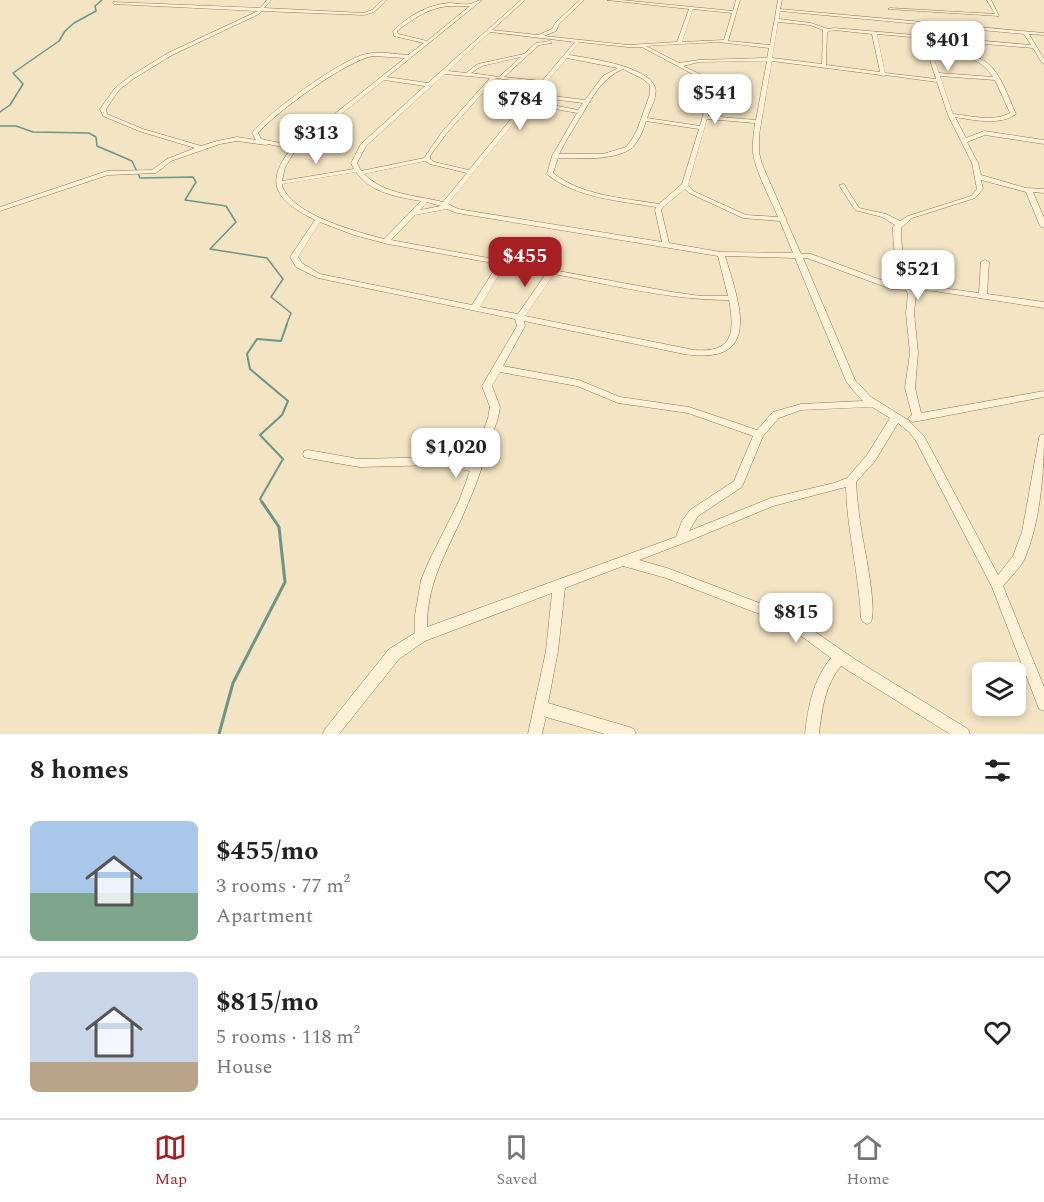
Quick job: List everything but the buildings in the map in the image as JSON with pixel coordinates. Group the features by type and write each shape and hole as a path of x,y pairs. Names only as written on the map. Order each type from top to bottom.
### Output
{"street":[{"path":"200,148 122,123 105,116 103,109 117,89 170,54 194,44 219,29 255,15 265,8 269,0"},
{"path":"114,3 364,14 373,11 385,0"},
{"path":"523,0 363,145 355,158 358,171 374,185 394,195 445,206 456,211 721,254 813,258 888,286 1044,305"},
{"path":"538,37 554,30 557,23 582,0"},
{"path":"609,0 734,12"},
{"path":"726,42 738,0"},
{"path":"780,0 758,122 756,153 851,381 858,392 872,404 899,418 915,431 920,439 997,585 1044,704"},
{"path":"887,0 893,21"},
{"path":"890,9 998,15 989,0"},
{"path":"427,42 401,38 396,35 395,31 429,7 477,2"},
{"path":"477,2 295,148 280,168 279,183 286,197 318,220 387,240 680,295 733,298"},
{"path":"679,43 691,8"},
{"path":"778,10 1044,34"},
{"path":"776,20 808,24 827,30 840,28 1034,47"},
{"path":"824,65 827,30"},
{"path":"489,31 643,46 726,42 772,46"},
{"path":"874,32 883,75"},
{"path":"1026,33 1044,63"},
{"path":"917,417 910,388 915,353 910,314 912,294 905,280 896,232 899,224 910,217 973,197 980,189 979,177 951,115 924,36"},
{"path":"427,159 444,133 497,78 539,44 558,39"},
{"path":"414,213 445,206 470,172 578,41"},
{"path":"643,46 702,77 711,86 712,97 685,185 660,206 658,215 666,246"},
{"path":"930,51 978,57 990,66 1013,114 996,119 951,115"},
{"path":"266,143 255,137 258,127 356,59 374,54 409,57"},
{"path":"468,73 480,65 526,54"},
{"path":"555,156 603,156 625,150 635,140 653,94 652,85 637,74 621,68 565,56"},
{"path":"679,65 699,61 769,59 939,81"},
{"path":"621,68 605,77 580,112 555,156 549,172 556,180 585,190 660,206"},
{"path":"444,72 544,82"},
{"path":"937,74 997,80"},
{"path":"382,78 430,85"},
{"path":"534,95 587,102"},
{"path":"528,102 580,112"},
{"path":"706,117 758,122"},
{"path":"643,119 702,128"},
{"path":"964,141 984,134 1044,142"},
{"path":"0,209 107,173 154,172 166,161 219,142 237,139 295,148"},
{"path":"279,183 427,159 437,165 470,172"},
{"path":"979,177 1027,190 1044,191"},
{"path":"685,185 694,194 745,218 784,219"},
{"path":"842,185 857,209 884,215 899,224"},
{"path":"1027,190 1032,194 1044,226"},
{"path":"387,240 425,201"},
{"path":"318,220 294,257 299,265 311,273 332,280 684,351 711,352 727,347 734,339 736,326 733,298 721,254"},
{"path":"474,309 503,262"},
{"path":"983,296 985,262"},
{"path":"519,319 552,271"},
{"path":"421,636 420,612 426,583 437,553 463,502 476,468 495,407 487,389 518,334 521,326 519,319"},
{"path":"497,368 579,383 618,400 689,410 759,434"},
{"path":"899,418 917,417 1044,394"},
{"path":"680,540 686,524 694,513 738,484 759,434 776,416 792,408 872,404"},
{"path":"330,734 394,654 421,636 680,540 771,502 851,481 871,458 899,418"},
{"path":"997,585 1018,559 1028,532 1044,438"},
{"path":"308,454 359,463 439,461 476,468"},
{"path":"851,481 866,593 867,618"},
{"path":"622,561 703,585 774,614 801,629 840,657 963,734"},
{"path":"535,734 552,651 559,585"},
{"path":"812,734 820,686 830,667 840,657"},
{"path":"540,708 629,734"}],"waterway":[{"path":"0,112 10,105 23,84 13,73 59,41 74,23 96,11 95,6 102,0"},
{"path":"0,126 16,126 33,132 89,133 96,137 97,146 132,161 140,178 193,177 196,182 185,200 226,206 236,222 210,249 267,258 283,279 271,297 291,313 286,326"},
{"path":"263,504 260,499 283,459 260,435 282,415 288,401 250,369 247,354 257,339 281,341 287,324"},
{"path":"219,734 233,683 285,582 279,527 262,502"}]}
